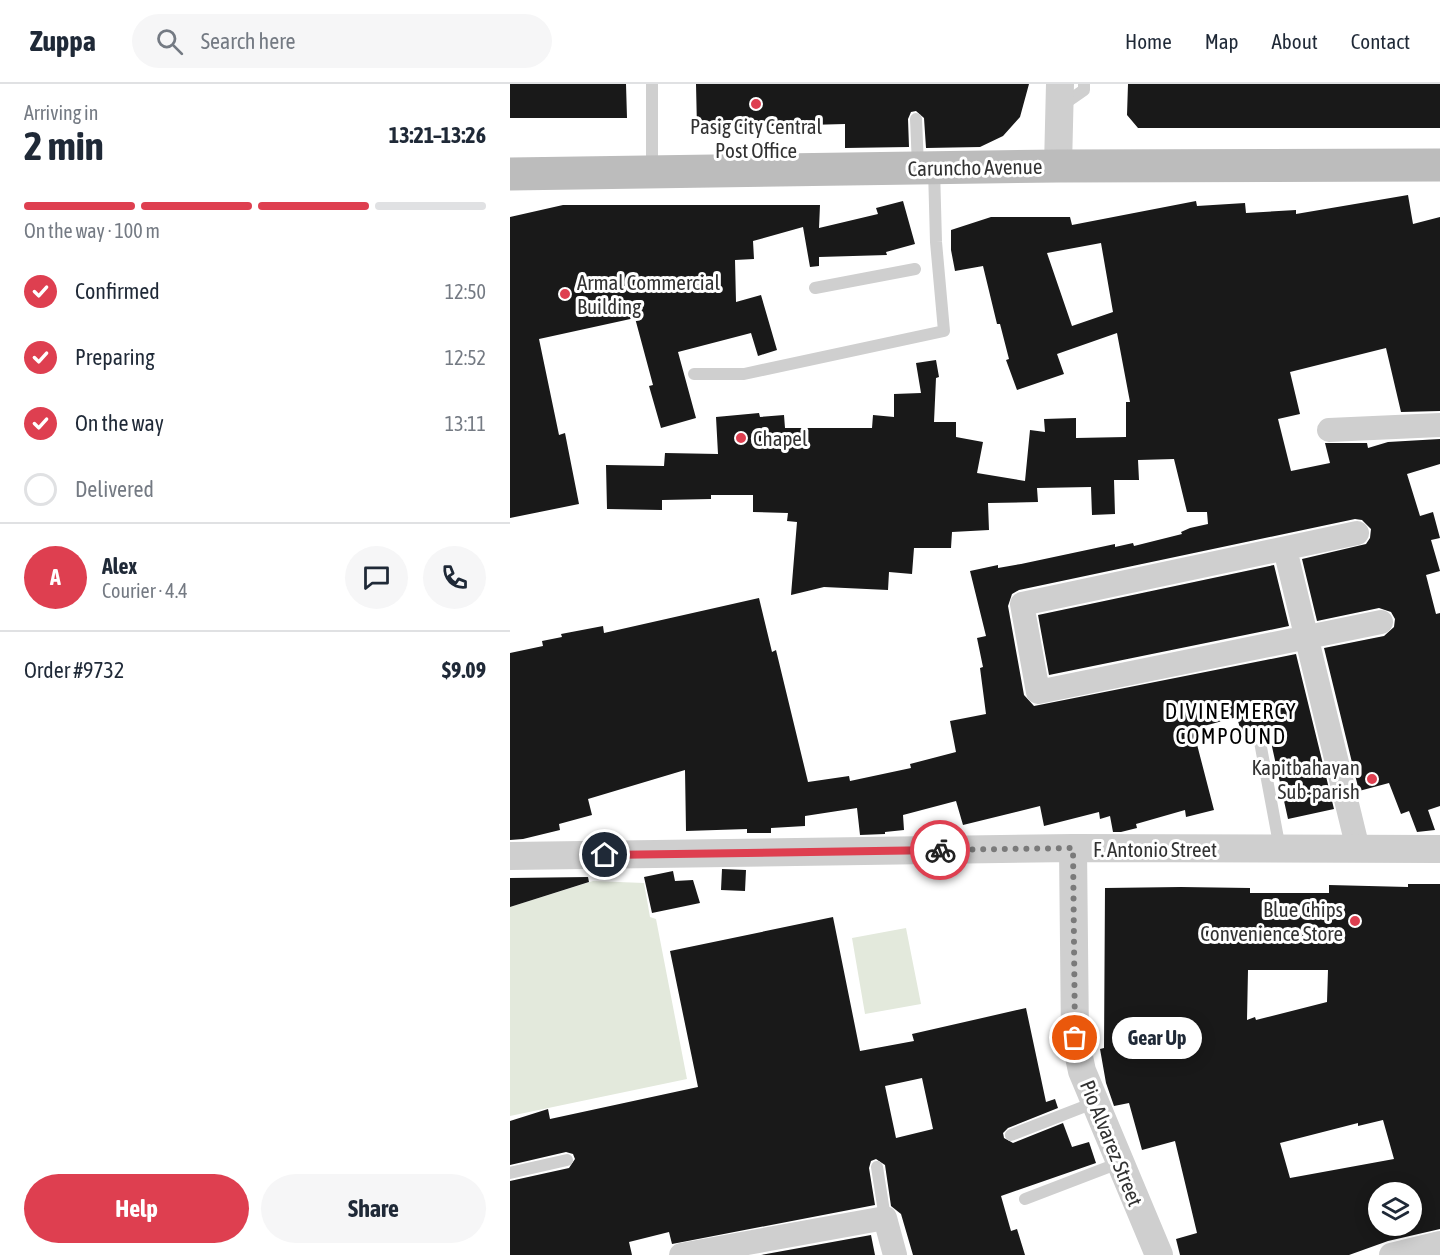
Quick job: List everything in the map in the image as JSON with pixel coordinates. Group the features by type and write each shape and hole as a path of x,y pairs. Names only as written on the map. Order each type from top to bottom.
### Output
{"main road":[{"name":"Caruncho Avenue","path":"510,174 1058,166 1440,165"}],"street":[{"path":"1058,166 1060,95"},
{"path":"1329,430 1440,425"},
{"path":"1357,533 1022,604 1038,692 1381,622"},
{"path":"1285,549 1358,849"},
{"name":"F. Antonio Street","path":"510,856 1073,848 1440,849"},
{"name":"Pio Alvarez Street","path":"1073,848 1075,1038 1082,1071 1159,1255"},
{"path":"681,1255 764,1248 885,1218 895,1255"},
{"path":"1391,1255 1440,1243"}],"lane":[{"path":"652,84 652,173"},
{"path":"1060,95 1084,90 1084,84"},
{"path":"694,374 744,374 944,331 936,242 926,168 916,119"},
{"path":"815,288 915,269"},
{"path":"1260,742 1280,849"},
{"path":"1011,1135 1096,1102"},
{"path":"510,1173 567,1160"},
{"path":"1025,1199 1119,1163"},
{"path":"877,1167 885,1218"}],"shaded area":[{"path":"593,881 644,883 650,917 656,919 687,1079 510,1116 510,907"},
{"path":"906,928 921,1004 865,1014 852,938"}],"building":[{"path":"510,84 626,84 627,118 510,118"},
{"path":"696,84 1029,84 1020,117 1003,136 980,147 926,148 924,118 916,111 911,112 908,119 909,147 845,148 845,124 697,128"},
{"path":"1128,84 1440,84 1440,128 1138,128 1127,115"},
{"path":"1408,195 1413,224 1440,217 1440,411 1401,412 1386,348 1290,372 1300,414 1278,419 1291,471 1330,463 1325,443 1367,443 1368,448 1388,442 1440,439 1440,464 1407,474 1420,516 1433,512 1440,538 1431,540 1440,571 1426,575 1436,614 1440,613 1440,806 1428,810 1435,830 1417,832 1409,811 1401,814 1389,783 1359,791 1324,648 1384,636 1394,627 1395,619 1391,612 1379,608 1317,621 1302,559 1366,544 1370,538 1371,529 1362,520 1355,519 1019,590 1012,594 1008,606 1024,695 1034,706 1296,654 1334,809 1288,819 1269,733 1243,740 1237,717 1193,729 1214,810 1186,817 1185,810 1136,824 1137,828 1121,832 1113,832 1110,816 1100,819 1099,812 1044,826 1040,806 963,825 956,801 903,815 904,830 885,832 885,834 860,835 857,808 805,816 805,826 771,828 771,833 747,833 747,829 686,831 685,770 588,799 592,815 559,824 560,830 510,840 510,653 543,646 542,641 562,637 561,634 603,626 604,633 759,598 772,652 776,650 808,782 849,776 850,781 911,768 910,764 956,752 950,721 986,714 980,668 983,667 977,638 986,636 970,571 998,565 998,568 1021,564 1115,544 1115,547 1133,543 1134,546 1182,534 1181,532 1190,528 1208,524 1207,512 1187,512 1174,459 1138,460 1139,480 1114,480 1115,514 1092,515 1091,487 1037,488 1038,502 988,503 989,530 952,532 951,548 914,548 912,574 889,572 888,590 824,587 791,595 797,522 787,521 788,513 753,512 753,495 711,495 711,499 662,500 662,510 607,509 606,465 664,466 665,453 718,454 716,417 759,413 760,417 784,415 785,428 872,428 873,415 894,417 894,394 921,393 916,363 936,360 939,377 936,378 934,422 956,422 956,437 983,442 977,473 1025,481 1030,430 1045,432 1044,419 1076,418 1076,438 1126,437 1126,402 1130,402 1117,333 1057,354 1064,374 1017,390 1006,360 1009,359 1000,324 997,324 983,266 955,271 951,250 951,230 991,217 1070,217 1072,225 1196,201 1197,206 1245,203 1246,213 1296,210 1296,214","holes":["1101,243 1113,312 1072,326 1047,253"]},
{"path":"903,201 915,244 886,252 887,255 819,257 819,266 810,267 803,227 753,241 754,259 735,260 736,302 761,295 777,350 758,356 751,333 678,352 696,418 661,428 649,386 653,385 635,318 539,339 559,435 565,433 579,504 510,518 510,217 563,205 820,205 819,228 878,214 876,208"},
{"path":"1274,565 1289,626 1049,675 1038,615"},
{"path":"722,869 746,870 745,891 721,890"},
{"path":"673,871 675,881 693,880 700,903 652,913 644,877"},
{"path":"588,877 589,882 510,907 510,878"},
{"path":"1408,884 1440,884 1440,1229 1422,1233 1422,1182 1368,1182 1368,1236 1410,1236 1349,1255 1180,1255 1176,1239 1197,1233 1175,1141 1142,1150 1129,1103 1114,1106 1106,1083 1100,1049 1104,1048 1105,888 1250,888 1250,893 1329,893 1329,885 1408,887","holes":["1248,970 1328,970 1327,1002 1256,1020 1255,1017 1247,1020","1383,1120 1394,1159 1290,1178 1280,1143 1358,1123 1358,1126"]},
{"path":"833,917 860,1051 914,1041 912,1034 1026,1008 1046,1102 1055,1099 1058,1108 1008,1128 1003,1133 1004,1138 1013,1143 1063,1123 1072,1147 1089,1142 1096,1163 1001,1196 1011,1231 1017,1229 1025,1255 913,1255 901,1214 891,1206 885,1165 876,1159 871,1161 869,1168 875,1205 672,1244 669,1232 629,1242 632,1255 510,1255 510,1181 569,1168 575,1159 573,1154 566,1152 510,1165 510,1121 548,1109 550,1119 698,1087 670,951","holes":["922,1078 933,1129 896,1138 885,1086"]},
{"path":"871,1235 875,1255 761,1255"}],"way so far":[{"path":"940,850 1073,848 1075,1038"}],"place":[{"name":"Pasig City Central Post Office","path":"756,104"},
{"name":"Armal Commercial Building","path":"565,294"},
{"name":"Chapel","path":"741,438"},
{"name":"Kapitbahayan Sub-parish","path":"1372,779"},
{"name":"Blue Chips Convenience Store","path":"1355,921"},
{"name":"Gear Up","path":"1075,1038"}],"district":[{"name":"DIVINE MERCY COMPOUND","path":"1231,724"}],"route":[{"path":"605,855 940,850"}]}
